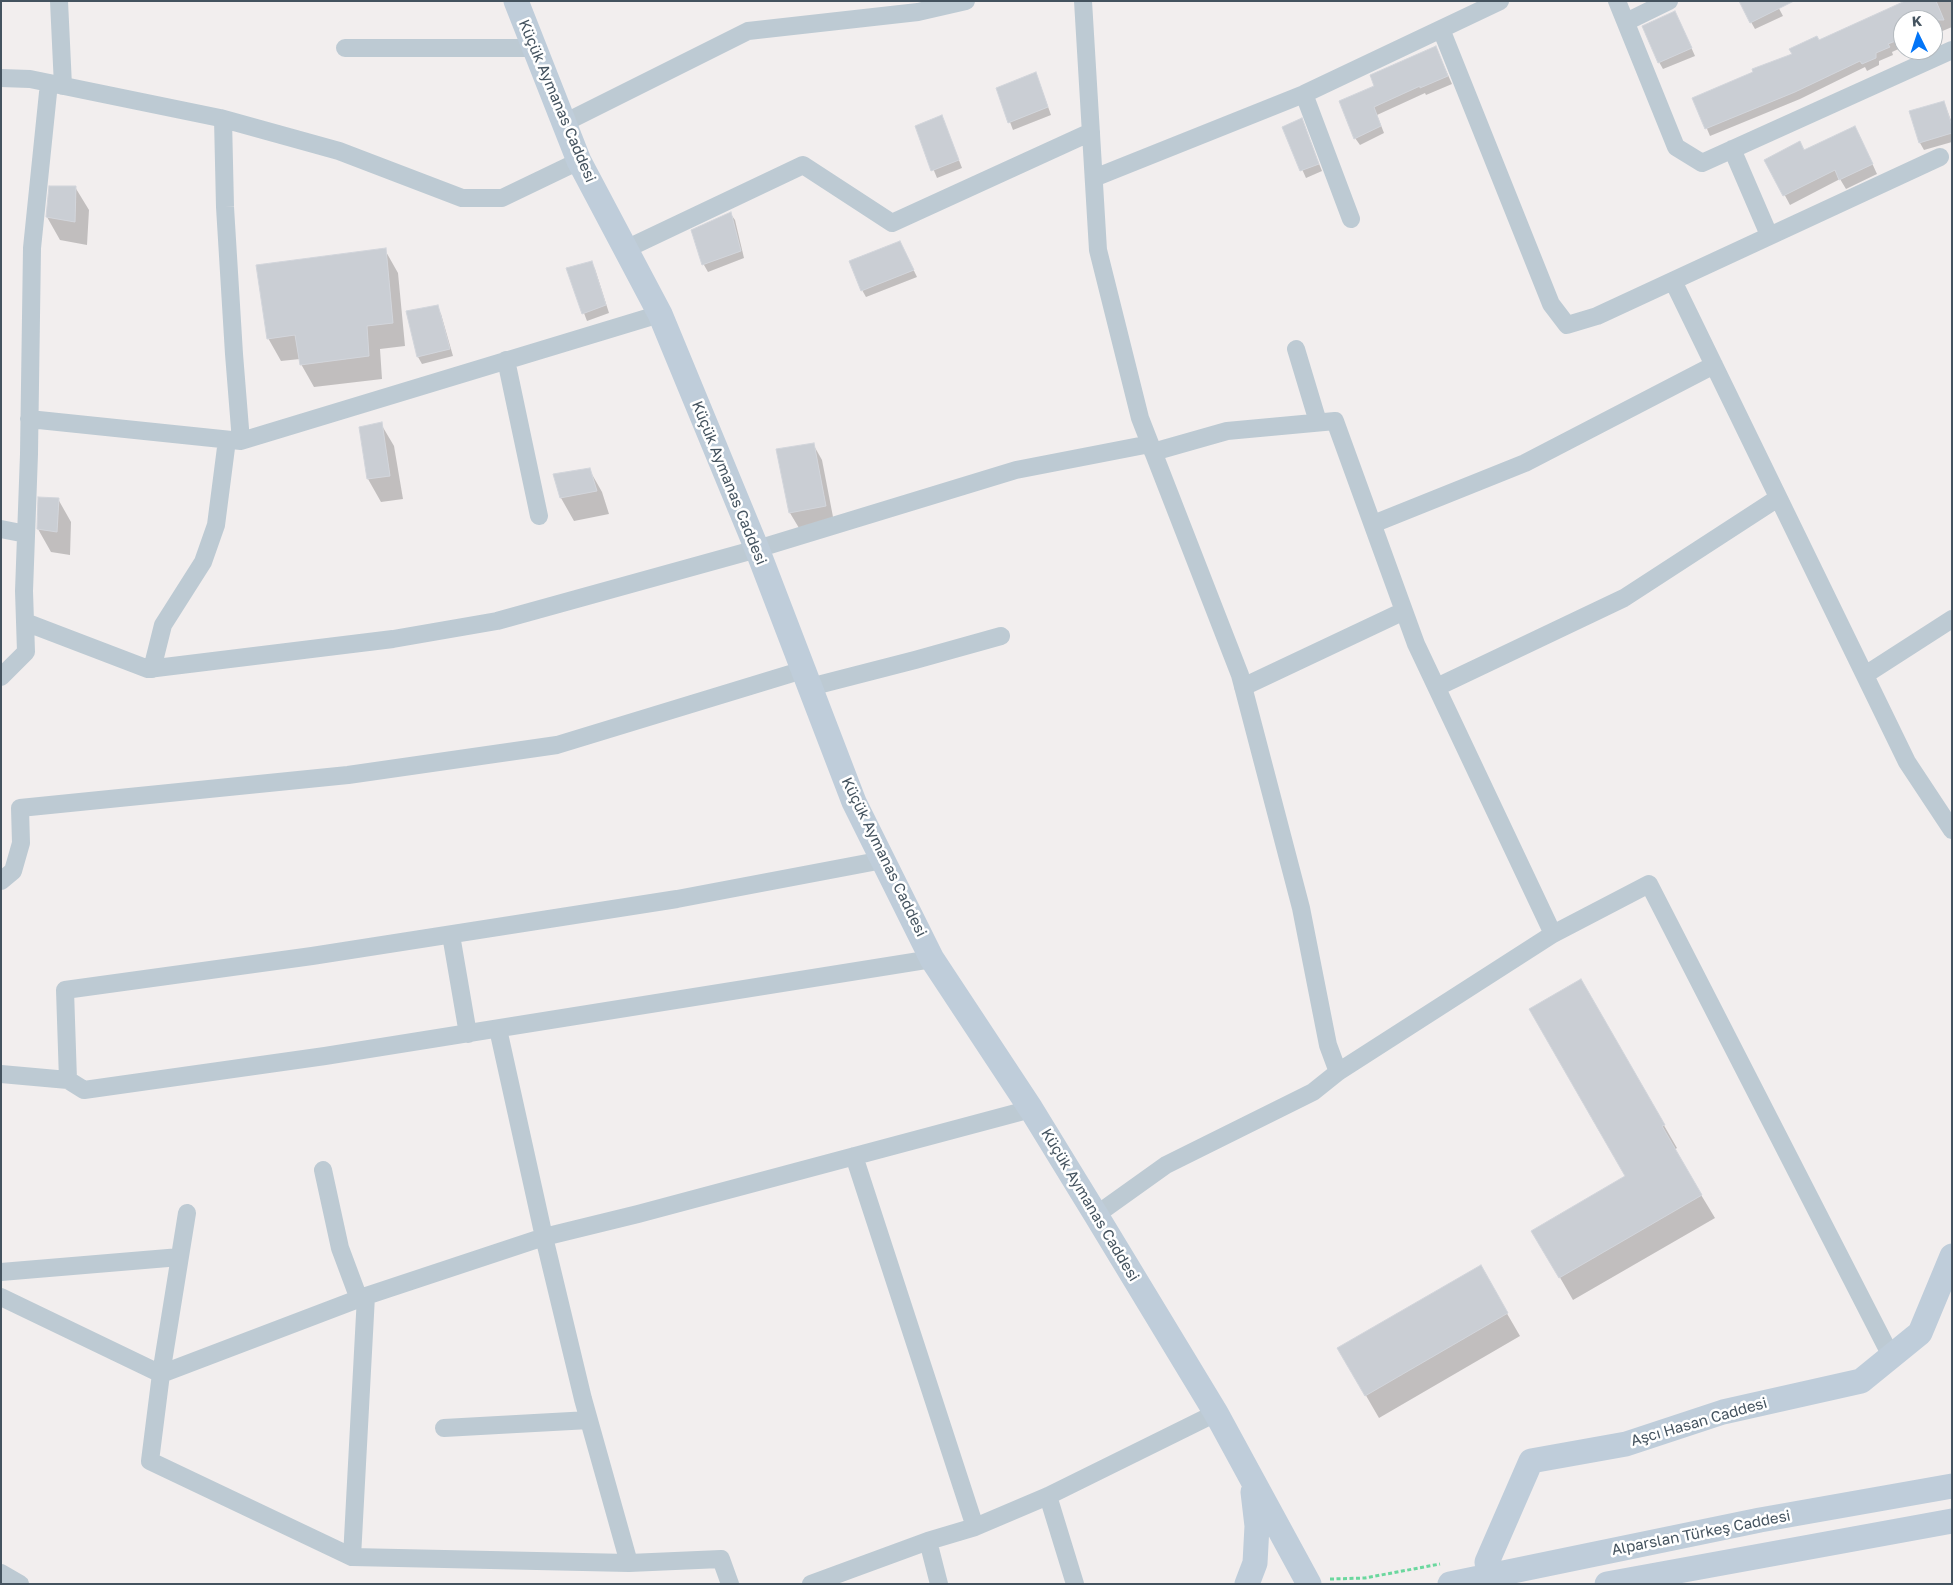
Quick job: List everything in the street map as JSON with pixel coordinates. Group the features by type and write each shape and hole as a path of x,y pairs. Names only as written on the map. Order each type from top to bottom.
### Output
{"street":[{"path":"1,677 26,652 24,590 32,248 56,85 59,1"},
{"name":"Küçük Aymanas Caddesi","path":"516,1 578,161 660,314 756,549 854,802 932,959 1031,1109 1096,1215 1216,1414 1309,1584"},
{"path":"564,123 748,31 918,12 966,1"},
{"path":"1083,1 1098,250 1140,418 1243,687 1301,908 1328,1045 1338,1072"},
{"path":"1094,178 1304,94 1500,1"},
{"path":"1617,1 1676,147 1702,163 1952,50"},
{"path":"1626,22 1669,1"},
{"path":"1441,29 1551,304 1567,325 1598,316 1940,157"},
{"path":"346,48 534,48"},
{"path":"1,78 30,79 223,119 339,151 462,198 502,198 578,161"},
{"path":"1304,94 1351,219"},
{"path":"152,669 163,625 203,562 216,525 234,440 234,354 226,217 223,119"},
{"path":"626,249 803,165 892,223 1091,132"},
{"path":"1732,149 1769,235"},
{"path":"1673,281 1907,762 1952,830"},
{"path":"29,419 234,440 660,314"},
{"path":"1296,349 1318,422"},
{"path":"506,360 540,516"},
{"path":"1373,524 1525,462 1714,365"},
{"path":"25,622 152,669 393,639 497,621 756,549 1016,470 1151,448 1228,431 1336,421 1416,644 1554,934"},
{"path":"1437,687 1624,598 1778,498"},
{"path":"1,529 26,534"},
{"path":"1243,687 1404,611"},
{"path":"1865,675 1952,619"},
{"path":"1,881 14,870 21,842 20,808 348,775 557,745 806,678 915,660 1001,636"},
{"path":"68,1080 65,990 451,935 677,899 883,860"},
{"path":"1096,1215 1166,1165 1313,1092 1338,1072 1554,934 1649,884 1891,1356"},
{"path":"451,935 468,1034"},
{"path":"1,1074 68,1080 84,1090 468,1034 932,959"},
{"path":"498,1029 544,1237 589,1420 629,1563"},
{"path":"1,1297 161,1374 362,1297 544,1237 1031,1109"},
{"path":"854,1156 975,1527"},
{"path":"323,1170 340,1248 362,1297 352,1557"},
{"path":"187,1214 161,1374 150,1461 352,1557 629,1563 721,1559 730,1584"},
{"name":"Aşcı Hasan Caddesi","path":"1489,1577 1487,1562 1531,1461 1626,1444 1724,1412 1861,1381 1920,1333 1952,1256"},
{"path":"1,1272 180,1257"},
{"path":"811,1584 928,1541 975,1527 1048,1496 1216,1414"},
{"path":"444,1428 589,1420"},
{"path":"1247,1584 1254,1563 1257,1526 1250,1475"},
{"name":"Alparslan Türkeş Caddesi","path":"1450,1584 1760,1520 1952,1486"},
{"path":"1048,1496 1075,1584"},
{"path":"1607,1584 1952,1521"},
{"path":"928,1541 939,1584"},
{"path":"1,1573 20,1584"}],"building":[{"path":"1739,1 1794,1 1750,23"},
{"path":"1905,1 1936,1 1940,10 1893,10 1893,42 1888,44 1890,47 1876,53 1876,58 1862,64 1860,61 1795,92 1705,129 1692,98 1753,72 1752,69 1792,54 1789,49 1817,36 1819,40"},
{"path":"1675,11 1692,48 1658,63 1642,26"},
{"path":"1436,46 1448,76 1420,88 1420,86 1374,107 1381,126 1354,139 1339,101 1374,86 1370,75"},
{"path":"1036,72 1048,107 1008,123 996,88"},
{"path":"1944,101 1952,126 1952,133 1919,143 1909,111"},
{"path":"942,115 959,160 931,171 915,126"},
{"path":"1302,118 1319,164 1300,171 1282,127"},
{"path":"1855,126 1873,164 1839,180 1835,170 1783,196 1764,160 1800,141 1804,150"},
{"path":"49,186 76,186 75,222 46,217"},
{"path":"731,212 741,251 702,265 691,230"},
{"path":"900,241 914,270 861,291 849,261"},
{"path":"386,248 393,323 367,326 369,356 300,365 295,335 267,339 256,265"},
{"path":"592,261 606,305 582,314 566,268"},
{"path":"438,305 450,349 417,357 406,311"},
{"path":"382,422 390,476 367,479 359,427"},
{"path":"814,443 826,506 789,513 776,449"},
{"path":"590,468 597,491 560,498 553,474"},
{"path":"38,497 59,498 57,532 37,529"},
{"path":"1581,979 1665,1125 1662,1126 1702,1195 1559,1278 1531,1231 1625,1176 1529,1009"},
{"path":"1481,1265 1508,1313 1365,1396 1337,1348"}]}
